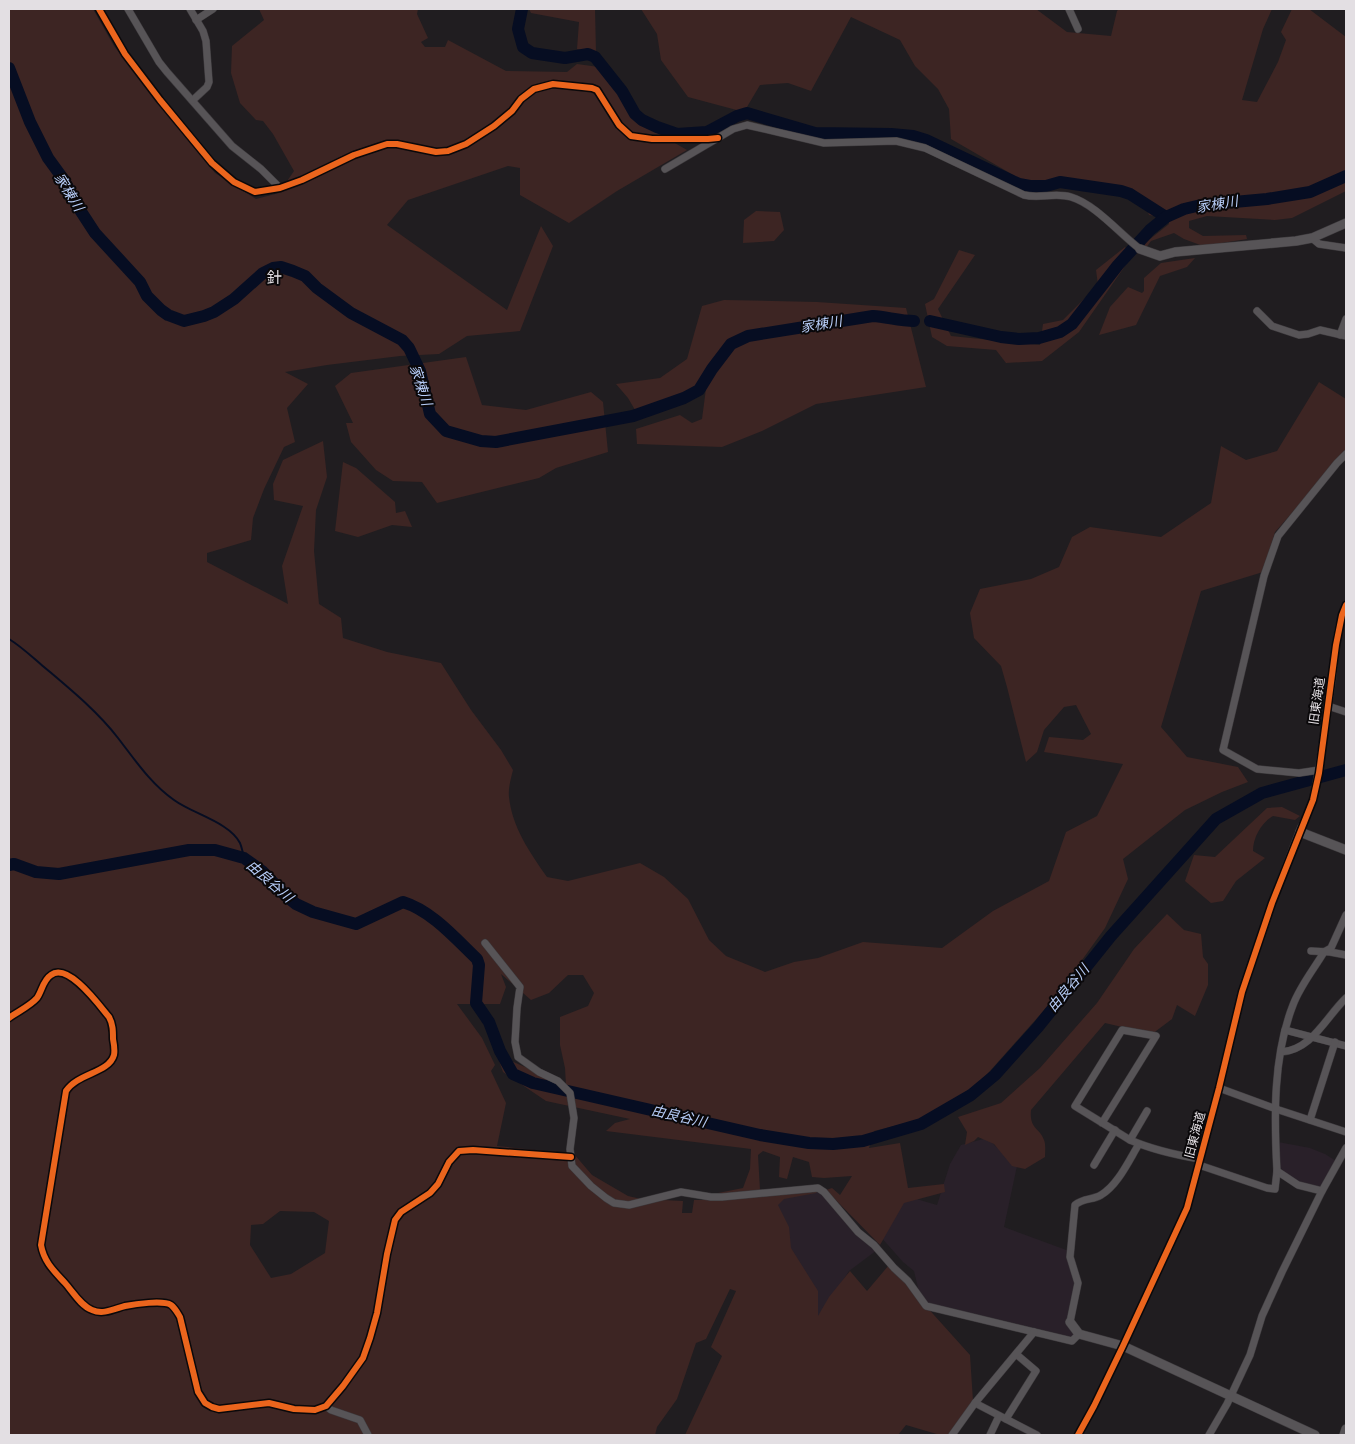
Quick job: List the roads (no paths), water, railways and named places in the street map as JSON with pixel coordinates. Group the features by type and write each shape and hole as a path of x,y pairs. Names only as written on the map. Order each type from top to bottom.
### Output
{"street":[{"path":"99,9 130,61 212,163 225,176 255,192 280,188 302,180 354,155 387,144 397,144 436,152 448,151 466,144 494,126 534,89 553,84 597,90 619,125 631,136 652,139 708,140 718,138"},
{"path":"128,9 159,62 232,146 280,188"},
{"path":"190,9 203,31 206,41 209,82 207,88 193,100"},
{"path":"196,20 214,9"},
{"path":"1068,9 1078,29"},
{"path":"665,169 733,129 746,125 824,143 886,141 909,143 925,148 1024,195 1030,197 1062,195 1083,202 1121,232 1136,247 1160,256 1175,252 1312,238 1346,223"},
{"path":"1312,238 1319,244 1346,248"},
{"path":"1258,311 1272,326 1299,335 1320,330 1343,336 1346,319"},
{"path":"1319,771 1299,774 1257,769 1223,750 1264,576 1278,536 1346,454"},
{"name":"旧東海道","path":"1313,800 1346,605"},
{"path":"1328,706 1346,712"},
{"path":"1301,830 1346,850"},
{"name":"旧東海道","path":"1078,1435 1123,1346 1187,1208 1242,992 1272,903 1301,830"},
{"path":"1102,1123 1156,1036 1122,1030 1075,1106 1102,1123 1115,1130 1130,1140 1139,1144 1199,1162 1267,1188 1275,1189 1277,1171 1275,1109 1285,1030 1294,1003 1324,952 1331,948 1346,915"},
{"path":"485,943 520,987 515,1042 518,1057 539,1072 558,1081 570,1093 574,1118 570,1157 572,1166 591,1186 606,1198 614,1203 624,1205 681,1192 693,1195 722,1197 818,1188 824,1192 858,1232 874,1245 908,1282 926,1306 1072,1341 1079,1334"},
{"path":"1311,950 1346,955"},
{"path":"9,1018 35,1000 50,975 57,972 68,974 80,984 113,1023 114,1055 108,1066 80,1078 70,1085 66,1091 41,1245 43,1256 49,1266 86,1307 93,1311 110,1311 125,1306 157,1303 169,1304 176,1310 180,1317 198,1392 205,1403 219,1409 269,1403 294,1409 315,1410 326,1406 343,1386 362,1358 370,1338 377,1313 395,1220 401,1212 430,1193 438,1184 449,1162 460,1151 473,1150 570,1157"},
{"path":"1281,1052 1290,1051 1313,1037 1346,998"},
{"path":"1285,1030 1346,1046"},
{"path":"1310,1120 1335,1042"},
{"path":"1218,1088 1275,1109 1345,1129"},
{"path":"1130,1140 1147,1111"},
{"path":"1094,1165 1115,1130"},
{"path":"1139,1144 1109,1189 1100,1196 1080,1201 1075,1205 1070,1257 1078,1283 1070,1322 1079,1334 1123,1346 1315,1435"},
{"path":"1209,1435 1227,1404 1250,1356 1262,1316 1322,1192 1346,1148"},
{"path":"1277,1171 1298,1185 1322,1192"},
{"path":"952,1435 975,1403 1034,1332"},
{"path":"990,1435 1036,1371 1016,1354"},
{"path":"975,1403 1038,1435"},
{"path":"326,1406 360,1420 368,1435"},
{"path":"1344,1435 1346,1429"}],"waterway":[{"path":"522,9 518,29 523,47 532,53 565,58 588,54 595,57 622,91 635,114 642,120 677,134 707,132 737,116 747,113 815,133 913,136 926,140 1019,184 1046,186 1060,182 1121,191 1130,194 1166,217"},
{"name":"家棟川","path":"9,68 30,122 48,158 64,180 80,210 95,233 140,282 147,296 161,310 184,321 204,316 234,299 263,273 273,268 281,267 293,271 305,276 317,288 351,313 402,340 409,348 420,371 430,414 446,431 481,441 496,442 633,416 684,398 699,390 731,344 748,336 873,316 914,321"},
{"name":"家棟川","path":"930,321 1001,337 1019,339 1039,338 1060,332 1072,324 1118,265 1150,230 1166,217 1184,209 1201,205 1267,199 1310,192 1346,176"},
{"path":"9,639 27,652 92,709 166,794 182,805 228,829 240,843 244,858"},
{"name":"由良谷川","path":"9,865 14,864 36,872 59,874 189,850 215,850 244,858 262,871 296,904 313,912 356,924 403,902 414,906 433,918 477,959 479,965 476,1003 489,1022 500,1051 513,1074 533,1083 760,1135 809,1143 833,1144 863,1141 921,1124 971,1095 995,1075 1038,1027 1111,936 1216,819 1262,793 1346,770"}],"tunnel":[{"path":"1301,827 1313,800"}],"district":[{"name":"針","path":"274,278"}]}
